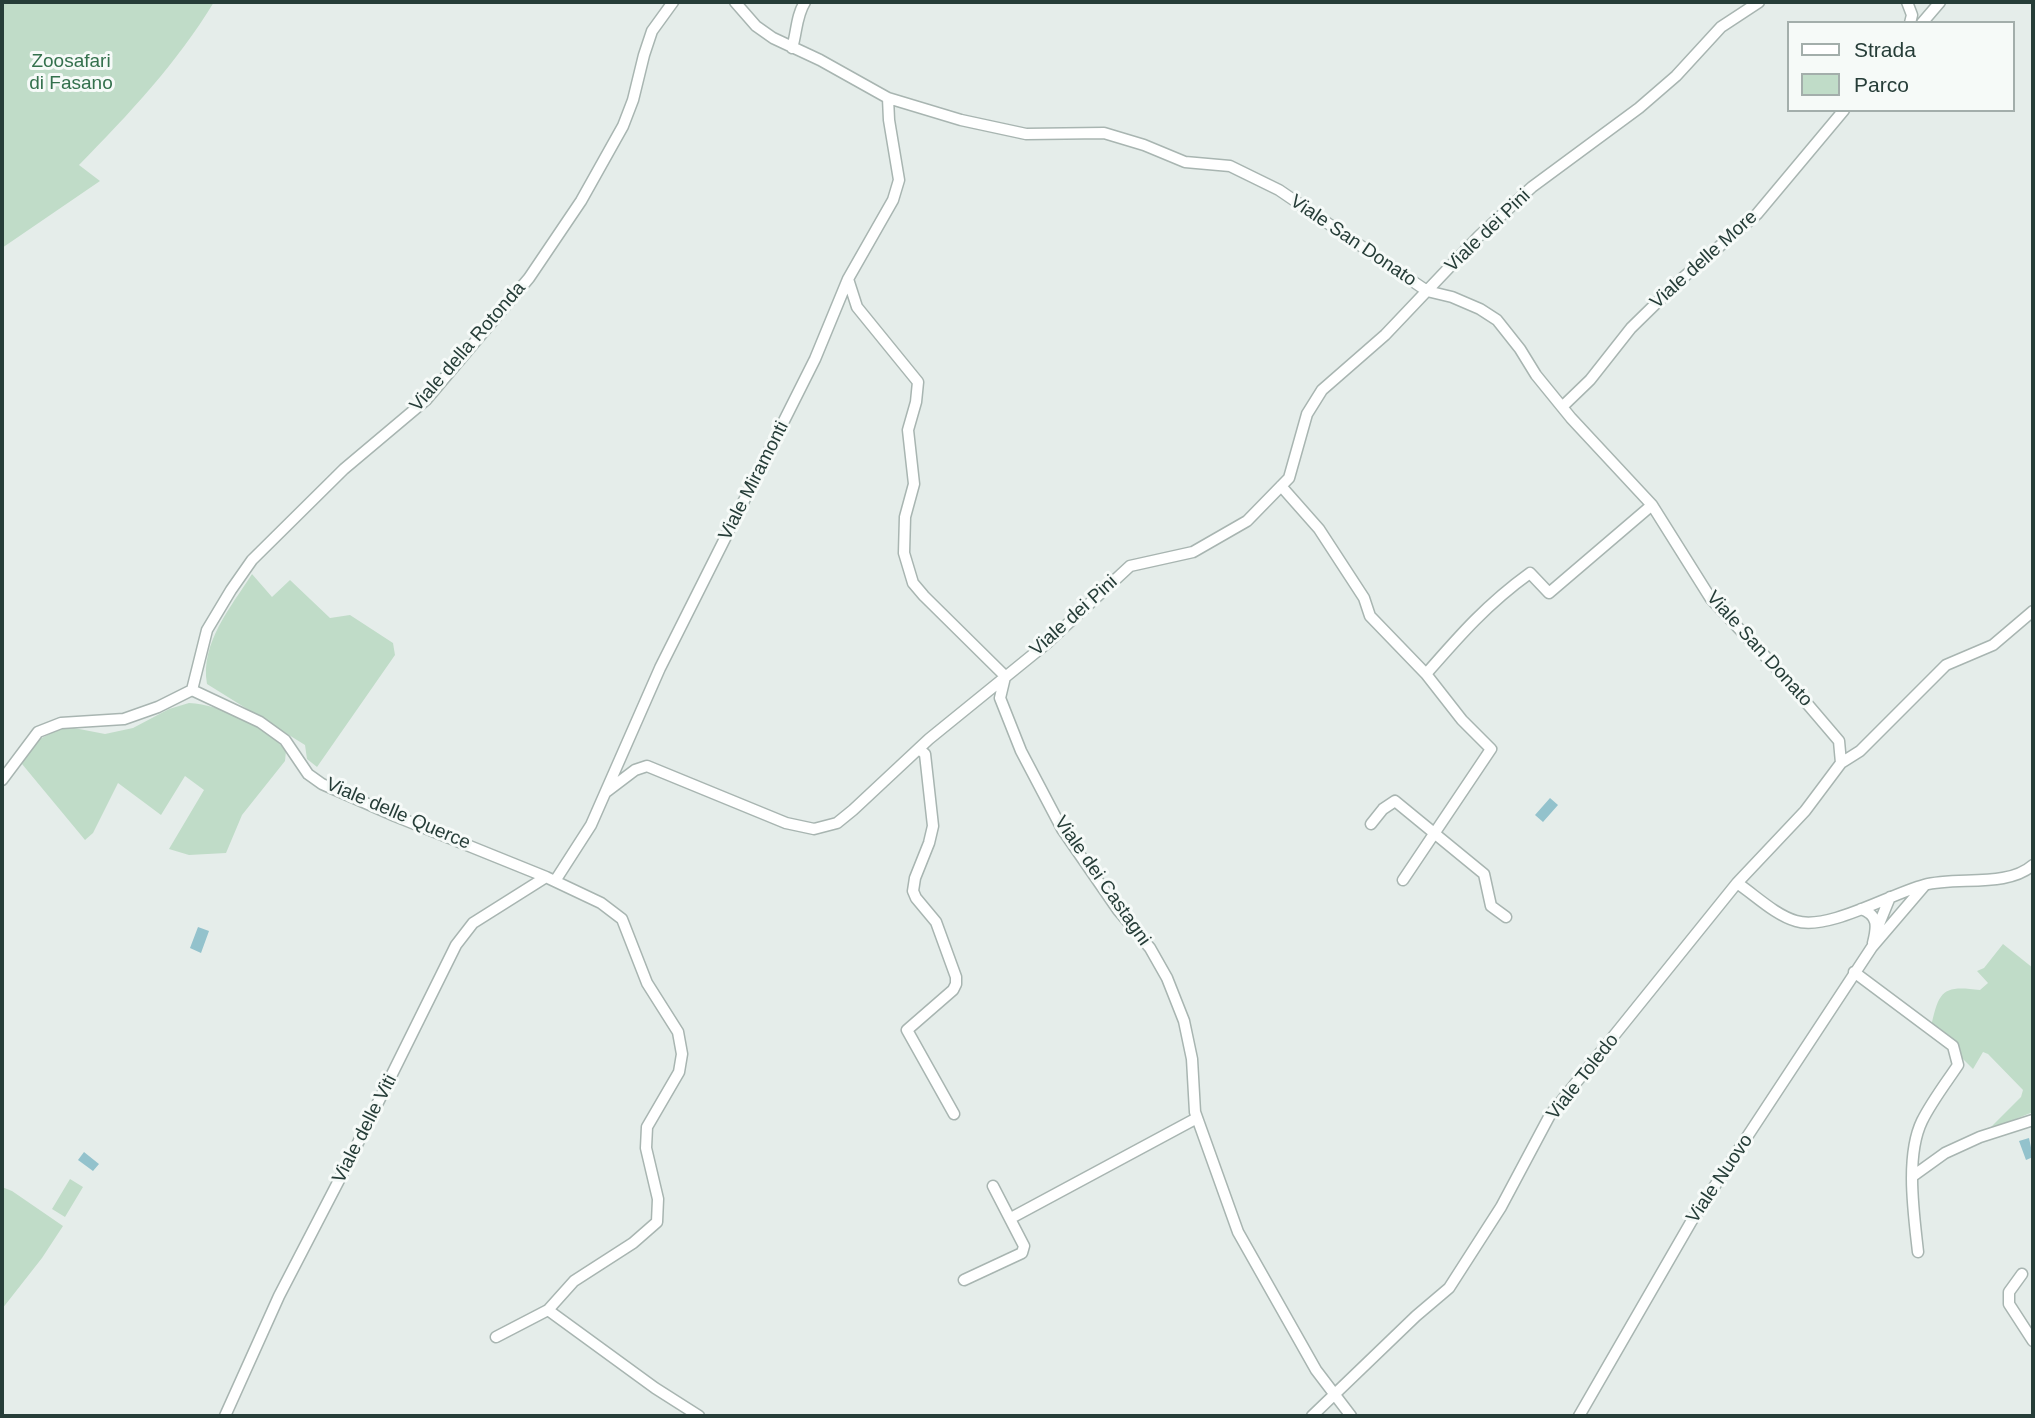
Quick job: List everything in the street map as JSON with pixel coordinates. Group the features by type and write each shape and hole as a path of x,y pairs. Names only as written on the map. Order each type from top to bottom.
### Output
{"street":[{"name":"Viale della Rotonda","path":"192,690 207,630 230,590 252,560 344,469 426,400 536,268 581,201 623,126 652,31 673,2"},
{"path":"735,2 756,26 792,48 797,19 805,2"},
{"name":"Viale dei Pini","path":"606,792 635,771 647,766 786,823 814,829 837,823 919,749 1046,644 1129,566 1193,552 1247,522 1289,478 1307,414 1322,390 1385,335 1479,236 1532,187 1639,108 1676,76 1721,27 1759,2"},
{"path":"1908,2 1912,15 1910,21"},
{"path":"1924,21 1940,2"},
{"name":"Viale San Donato","path":"792,48 820,60 888,98 961,120 1026,134 1104,133 1144,145 1185,162 1230,166 1279,190 1427,291 1462,301 1497,320 1562,407 1652,505 1712,599 1839,740 1841,763"},
{"name":"Viale Miramonti","path":"550,879 571,856 591,825 660,668 815,359 848,279 893,200 899,180 888,98"},
{"name":"Viale delle More","path":"1562,407 1590,380 1631,328 1678,282 1757,214 1842,112"},
{"path":"848,279 857,307 918,382 916,402 908,430 914,484 905,517 906,564 914,583 924,596 1005,676"},
{"path":"1281,486 1319,529 1364,598 1370,616 1426,674 1462,720 1491,749 1403,880"},
{"path":"1426,674 1473,620 1508,589 1530,573 1549,593 1652,505"},
{"name":"Viale Toledo","path":"1312,1416 1449,1288 1501,1208 1550,1115 1737,883 1805,811 1841,763 1860,751 1946,665 1993,645 2033,611"},
{"name":"Viale dei Castagni","path":"1005,676 1000,698 1021,751 1062,830 1118,910 1150,948 1167,978 1184,1021 1192,1059 1197,1118 1238,1231 1316,1370 1351,1416"},
{"path":"2,780 38,733 61,723 124,719 158,707 192,690"},
{"name":"Viale delle Querce","path":"192,690 260,722 285,740 308,774 322,783 550,879 601,903 622,919 646,983 678,1032 682,1054 679,1072 647,1128 646,1148 658,1199 656,1222 633,1242 574,1281 548,1310"},
{"path":"919,749 925,754 933,826 913,891 936,922 956,977 956,984 907,1030 954,1114"},
{"path":"1371,824 1383,809 1395,801 1484,874 1491,906 1506,917"},
{"path":"1737,883 1797,922 1822,922 1925,885 1965,879 2004,878 2024,874 2033,865"},
{"name":"Viale delle Viti","path":"225,1416 279,1296 456,946 473,923 550,879"},
{"name":"Viale Nuovo","path":"1579,1416 1691,1223 1854,972 1894,918 1925,885"},
{"path":"1890,897 1894,918"},
{"name":"Viale Nuovo","path":"1872,947 1890,897"},
{"path":"1861,909 1870,912 1876,920 1877,929"},
{"path":"1854,972 1953,1046 1957,1056 1958,1065 1921,1124 1914,1157 1912,1196 1917,1252"},
{"path":"1011,1218 1197,1118"},
{"path":"1913,1176 1945,1153 1980,1137 2033,1120"},
{"path":"964,1280 1022,1252 1024,1246 993,1186"},
{"path":"2022,1274 2009,1292 2009,1304 2033,1341"},
{"path":"496,1338 548,1310 655,1388 699,1416"}],"green space":[{"name":"Zoosafari di Fasano","path":"2,2 214,2 168,67 79,165 100,181 2,248"},
{"path":"252,574 272,597 290,580 330,618 350,615 393,643 395,655 317,767 307,759 305,745 207,684 208,654 213,640 227,612"},
{"path":"189,703 215,708 242,718 267,733 286,751 285,761 242,815 226,853 189,855 169,849 204,790 185,776 161,815 118,783 93,833 85,840 22,764 24,756 40,739 60,728 105,734 133,728 169,709"},
{"path":"2003,944 2033,968 2033,1112 1988,1130 2021,1097 2023,1090 1988,1054 1983,1052 1973,1069 1931,1027 1937,1005 1944,993 1957,989 1980,990 1988,983 1977,971 1984,968"},
{"path":"70,1179 83,1187 65,1217 52,1209"},
{"path":"2,1187 63,1226 2,1309"}],"water":[{"path":"1550,798 1558,805 1543,822 1535,815"},
{"path":"198,927 209,931 201,953 190,948"},
{"path":"2029,1138 2033,1157 2026,1160 2019,1141"},
{"path":"84,1152 99,1164 93,1171 78,1160"}]}
